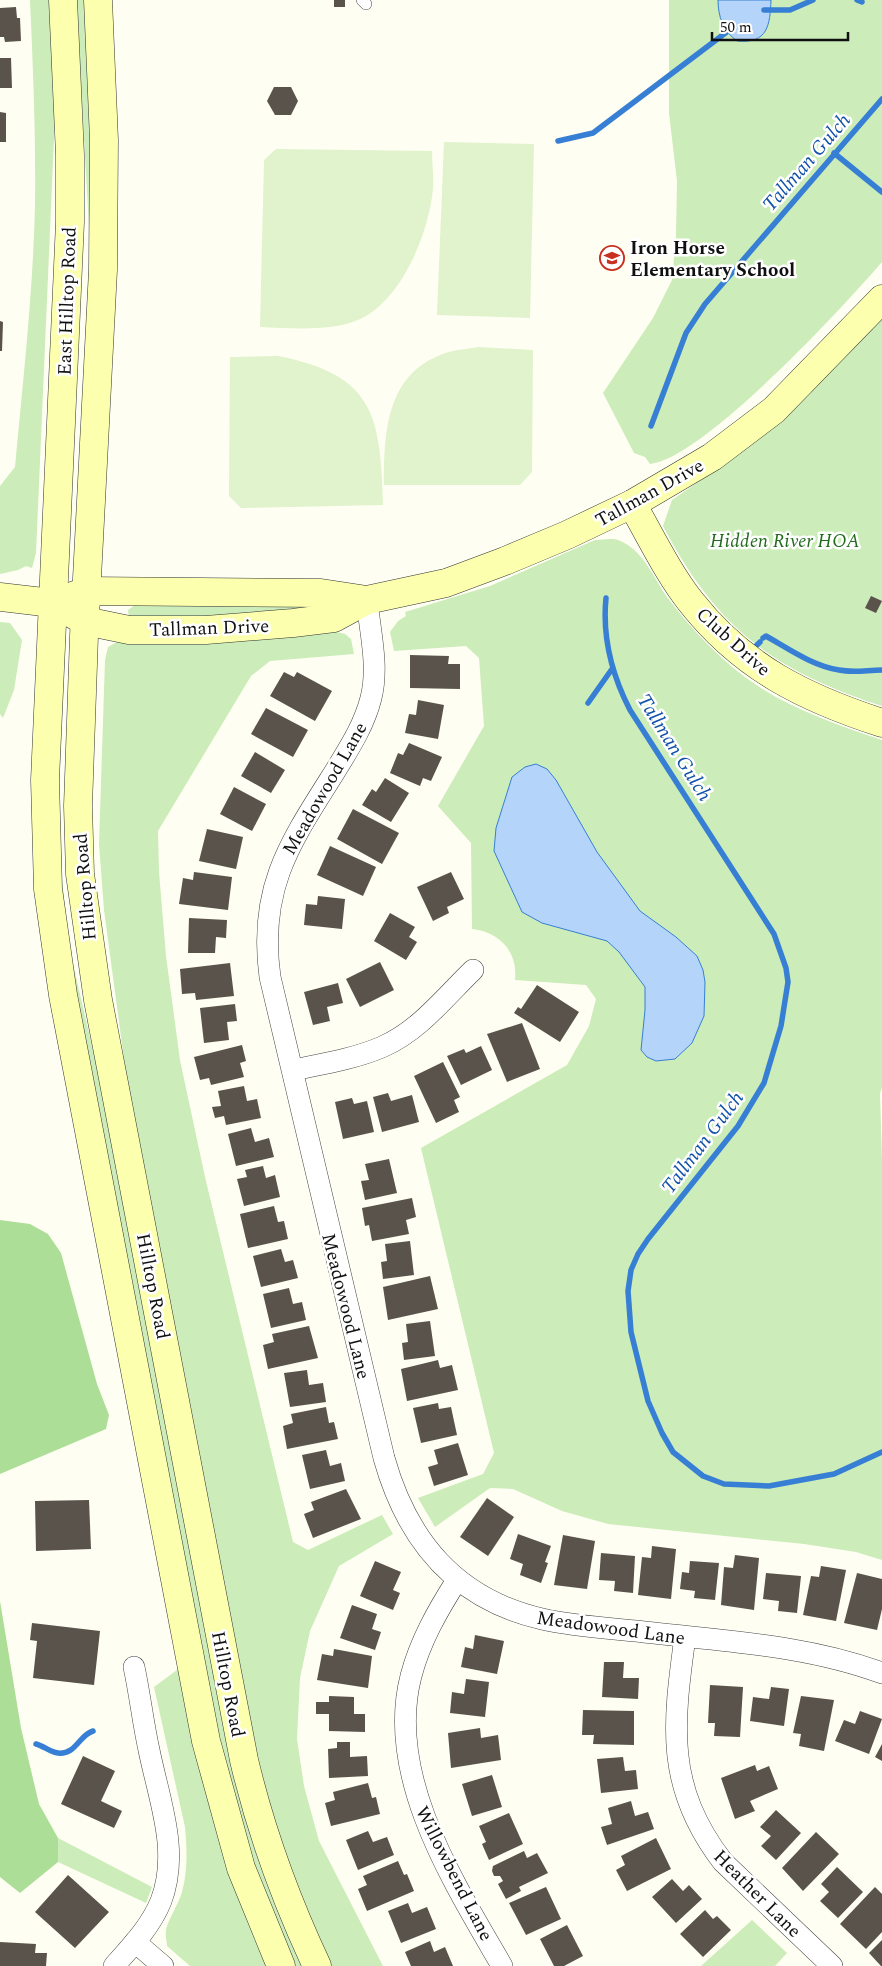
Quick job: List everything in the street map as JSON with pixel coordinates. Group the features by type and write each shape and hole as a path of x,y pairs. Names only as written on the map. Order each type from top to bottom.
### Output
{"main road":[{"name":"East Hilltop Road","path":"52,603 69,232 69,145 63,0"},
{"name":"East Hilltop Road","path":"87,591 103,260 104,140 98,0"},
{"name":"Tallman Drive","path":"0,598 52,603 86,621 114,629 234,629 334,618 367,600 415,591 466,576 559,539 632,504 691,471 748,431 805,380 882,299"},
{"name":"Club Drive","path":"632,504 676,581 691,602 737,649 758,666 797,691 843,710 882,723"},
{"name":"Tallman Drive","path":"52,603 87,591 321,593 367,600"},
{"name":"Hilltop Road","path":"87,591 78,806 80,874 92,966 244,1760 273,1860 295,1918 317,1966"},
{"name":"Hilltop Road","path":"52,603 44,811 46,867 53,935 206,1741 241,1868 281,1966"}],"street":[{"name":"Meadowood Lane","path":"367,600 374,659 371,699 353,741 288,848 273,888 266,944 270,977 390,1481 411,1527 432,1555 457,1580 498,1604 534,1617 570,1624 806,1651 848,1661 882,1673"},
{"path":"293,1070 384,1047 411,1030 424,1019 473,970"},
{"name":"Willowbend Lane","path":"457,1580 428,1628 411,1676 406,1712 407,1752 417,1796 432,1834 502,1966"},
{"name":"Heather Lane","path":"685,1637 677,1697 675,1748 681,1783 691,1811 708,1842 723,1862 832,1966"},
{"path":"114,1966 150,1923 160,1901 168,1874 169,1852 165,1823 134,1667"},
{"path":"135,1942 163,1966"}],"green space":[{"path":"30,0 51,0 56,92 36,553 32,568 26,566 0,574 0,486 15,467 34,238 35,128"},
{"path":"76,0 86,0 91,89 92,232 74,570 90,243"},
{"path":"669,0 882,0 882,262 806,344 737,409 703,437 674,456 650,464 645,457 634,453 603,393 653,318 672,280 676,235 677,181 669,113"},
{"path":"444,142 534,144 530,318 437,315"},
{"path":"276,149 432,151 433,189 426,226 419,245 400,282 387,298 373,311 358,320 347,324 322,328 260,327 264,160"},
{"name":"Hidden River HOA","path":"882,318 882,706 809,677 779,660 752,641 727,619 705,593 683,562 663,526 672,500 727,462"},
{"path":"479,347 533,350 532,472 520,485 384,485 387,429 391,411 407,379 420,366 438,356 453,351"},
{"path":"278,356 310,364 335,375 353,388 366,404 374,424 379,447 383,505 241,508 229,496 230,357"},
{"path":"595,540 618,540 634,550 647,564 679,613 706,643 739,673 777,698 797,708 882,740 882,1087 880,1094 882,1160 882,1560 856,1552 804,1544 608,1524 562,1511 513,1489 490,1488 435,1527 418,1498 483,1474 494,1453 421,1148 567,1065 589,1026 596,999 586,985 515,980 513,961 505,945 491,934 472,929 471,843 438,806 484,726 479,658 466,646 394,651 390,632 398,621 406,616 405,612 490,586"},
{"path":"138,603 309,605 307,613 129,619 128,610"},
{"path":"0,622 10,623 22,640 14,690 3,718 0,714"},
{"path":"328,630 345,634 351,639 354,654 270,661 251,676 158,831 159,872 166,956 180,1060 205,1177 293,1542 308,1550 382,1515 393,1534 339,1566 310,1631 300,1678 297,1739 304,1786 319,1841 383,1966 331,1966 294,1886 259,1773 128,1089 104,910 99,844 105,660 108,647 124,638"},
{"path":"61,649 65,649 59,788 62,880 70,951 305,1966 294,1966 268,1912 230,1793 68,959 56,845"},
{"path":"0,1220 30,1224 48,1234 61,1253 97,1384 109,1415 106,1429 0,1474"},
{"path":"0,1601 21,1728 39,1804 58,1838 58,1862 20,1893 0,1877"},
{"path":"181,1667 268,1966 190,1966 167,1946 167,1928 184,1884 186,1843 185,1827 154,1687"},
{"path":"58,1838 152,1887 146,1903 58,1862"},
{"path":"752,1920 787,1953 775,1966 701,1966"}],"water":[{"path":"718,0 771,0 770,17 765,31 755,39 737,41 728,33 722,23"},
{"path":"536,764 547,769 556,780 597,852 640,911 676,937 697,956 703,970 705,982 704,1016 692,1043 675,1059 656,1061 647,1057 641,1050 645,987 619,952 607,941 542,923 522,912 494,851 496,828 512,777 525,767"}],"building":[{"path":"334,0 345,0 345,7 334,7"},
{"path":"16,7 17,18 20,18 21,41 5,42 4,37 0,37 0,8"},
{"path":"0,58 11,58 12,88 0,88"},
{"path":"274,87 291,87 298,101 291,115 275,115 267,101"},
{"path":"0,112 6,113 6,142 0,142"},
{"path":"0,321 3,322 2,351 0,351"},
{"path":"871,596 882,601 876,613 865,608"},
{"path":"410,655 449,656 448,664 460,664 460,689 410,688"},
{"path":"284,672 294,677 297,672 332,691 315,721 270,696"},
{"path":"418,700 444,705 438,739 405,733 409,714 416,715"},
{"path":"266,708 308,730 293,757 251,734"},
{"path":"409,743 442,757 431,781 423,778 420,786 390,773 398,753 403,755"},
{"path":"255,752 285,770 271,793 241,776"},
{"path":"385,778 409,793 391,822 362,805 372,789 376,792"},
{"path":"234,787 266,804 252,831 220,814"},
{"path":"353,809 399,833 382,864 337,839"},
{"path":"207,829 243,837 236,869 199,861"},
{"path":"330,846 376,867 363,896 317,875"},
{"path":"194,872 232,877 228,910 179,904 183,878 193,880"},
{"path":"451,872 464,899 447,907 449,913 433,921 417,887"},
{"path":"318,896 345,899 342,929 304,925 306,904 317,905"},
{"path":"390,913 415,927 409,937 417,942 406,960 374,941"},
{"path":"189,918 227,920 226,938 216,937 215,953 188,953"},
{"path":"380,962 394,990 360,1007 346,979"},
{"path":"230,963 234,996 196,1000 195,993 182,994 180,969"},
{"path":"338,983 343,1003 327,1007 330,1021 313,1025 304,992"},
{"path":"537,985 579,1012 560,1042 514,1013 518,1007 521,1009"},
{"path":"235,1004 237,1021 227,1022 229,1040 204,1043 200,1008"},
{"path":"522,1023 540,1069 507,1082 487,1034"},
{"path":"242,1045 246,1061 240,1063 244,1077 211,1085 209,1078 200,1080 194,1057"},
{"path":"481,1046 492,1070 461,1085 447,1056 464,1049 466,1053"},
{"path":"443,1062 460,1097 454,1100 459,1112 436,1123 414,1076"},
{"path":"244,1086 247,1101 257,1099 261,1118 226,1125 224,1116 215,1118 212,1107 221,1106 218,1091"},
{"path":"388,1093 391,1101 412,1095 419,1122 382,1132 373,1097"},
{"path":"352,1098 354,1104 367,1101 374,1132 343,1139 335,1102"},
{"path":"251,1128 255,1142 269,1138 274,1157 236,1166 228,1134"},
{"path":"389,1159 397,1193 365,1200 361,1181 369,1180 365,1164"},
{"path":"263,1166 266,1178 275,1175 280,1197 244,1206 237,1179 247,1177 245,1170"},
{"path":"412,1198 416,1217 406,1220 409,1234 372,1241 369,1225 365,1226 362,1208"},
{"path":"274,1206 278,1222 284,1221 288,1239 248,1248 240,1214"},
{"path":"410,1241 414,1275 383,1279 381,1262 387,1261 385,1244"},
{"path":"281,1249 285,1262 293,1260 298,1278 261,1287 253,1256"},
{"path":"430,1276 438,1309 388,1320 383,1287"},
{"path":"289,1288 293,1304 302,1302 306,1320 271,1328 263,1294"},
{"path":"430,1321 435,1356 404,1360 402,1343 408,1342 406,1324"},
{"path":"309,1326 318,1358 268,1369 263,1345 274,1342 272,1334"},
{"path":"438,1360 440,1368 452,1365 458,1390 407,1401 401,1369"},
{"path":"307,1370 309,1385 323,1383 326,1402 290,1407 284,1373"},
{"path":"438,1403 439,1409 451,1407 457,1435 421,1443 413,1408"},
{"path":"326,1407 329,1423 334,1422 338,1439 287,1449 283,1426 293,1423 291,1414"},
{"path":"458,1443 468,1475 434,1486 428,1467 438,1464 434,1450"},
{"path":"326,1450 330,1466 341,1463 345,1481 310,1489 302,1455"},
{"path":"346,1489 361,1519 313,1538 304,1514 314,1510 311,1502"},
{"path":"487,1498 514,1517 488,1556 460,1537"},
{"path":"89,1500 91,1549 36,1551 35,1501"},
{"path":"518,1534 551,1546 545,1562 548,1563 541,1583 520,1575 523,1564 510,1559"},
{"path":"563,1535 595,1541 587,1589 554,1585"},
{"path":"652,1546 676,1549 671,1599 638,1595 642,1557 651,1558"},
{"path":"601,1553 635,1556 633,1593 614,1591 615,1581 599,1580"},
{"path":"735,1555 759,1558 754,1610 721,1605 724,1567 733,1568"},
{"path":"375,1561 401,1572 393,1590 400,1593 393,1610 360,1596"},
{"path":"690,1561 719,1563 715,1600 694,1598 695,1591 680,1589 682,1572 689,1573"},
{"path":"821,1566 846,1570 836,1621 803,1615 811,1576 819,1577"},
{"path":"766,1573 801,1576 797,1613 778,1611 779,1601 763,1599"},
{"path":"857,1573 882,1579 882,1609 877,1630 844,1623"},
{"path":"352,1605 377,1614 372,1629 381,1632 375,1650 340,1638"},
{"path":"32,1623 100,1631 94,1685 33,1678 37,1641 30,1640"},
{"path":"475,1635 504,1641 497,1674 461,1667 465,1647 473,1649"},
{"path":"334,1649 372,1656 368,1688 317,1680 322,1654 333,1656"},
{"path":"604,1662 624,1662 623,1678 639,1678 638,1699 602,1697"},
{"path":"466,1679 489,1682 485,1717 450,1713 452,1692 464,1694"},
{"path":"710,1685 743,1687 740,1737 714,1736 715,1723 708,1723"},
{"path":"771,1687 789,1689 784,1726 750,1721 753,1697 769,1699"},
{"path":"329,1696 354,1697 354,1714 365,1714 365,1732 329,1731 329,1714 316,1714 316,1702 329,1702"},
{"path":"801,1696 834,1700 824,1751 799,1746 801,1734 793,1733"},
{"path":"583,1710 634,1711 634,1745 593,1744 594,1735 582,1735"},
{"path":"860,1711 882,1719 869,1754 835,1741 844,1720 855,1724"},
{"path":"480,1728 481,1738 498,1735 501,1760 451,1768 448,1733"},
{"path":"337,1742 350,1742 350,1757 367,1756 368,1776 329,1778 328,1749 337,1748"},
{"path":"882,1744 882,1761 875,1757"},
{"path":"83,1756 115,1771 101,1801 122,1811 114,1828 61,1804"},
{"path":"623,1757 625,1771 636,1770 638,1789 601,1793 597,1759"},
{"path":"755,1765 757,1771 769,1766 778,1789 750,1801 755,1811 735,1819 721,1778"},
{"path":"492,1775 502,1807 472,1816 462,1784"},
{"path":"368,1783 372,1798 376,1797 380,1814 331,1826 325,1803 335,1800 333,1792"},
{"path":"631,1801 635,1816 648,1812 654,1829 607,1845 601,1827 612,1824 608,1808"},
{"path":"776,1810 801,1833 776,1860 761,1846 771,1836 760,1827"},
{"path":"509,1813 523,1844 489,1860 482,1844 486,1842 479,1826"},
{"path":"368,1831 373,1842 387,1837 394,1855 358,1870 346,1840"},
{"path":"816,1832 839,1854 803,1891 782,1868"},
{"path":"656,1838 671,1869 627,1891 616,1870 625,1865 621,1856"},
{"path":"524,1851 527,1858 537,1853 548,1873 519,1887 521,1891 506,1899 498,1884 503,1881 500,1876 494,1876 493,1866"},
{"path":"398,1861 404,1875 407,1874 414,1891 367,1911 358,1889 367,1885 363,1876"},
{"path":"837,1867 863,1892 838,1918 820,1901 829,1892 821,1884"},
{"path":"68,1875 109,1912 75,1948 35,1912"},
{"path":"672,1879 683,1891 689,1885 702,1899 676,1923 652,1897"},
{"path":"546,1887 561,1919 526,1935 509,1903"},
{"path":"875,1887 882,1894 882,1932 866,1949 840,1924"},
{"path":"408,1903 412,1913 427,1907 436,1929 401,1943 388,1911"},
{"path":"705,1910 713,1919 717,1916 731,1930 703,1957 680,1934"},
{"path":"567,1925 583,1956 564,1966 554,1966 540,1939"},
{"path":"882,1940 882,1966 881,1966 869,1953"},
{"path":"430,1941 434,1952 445,1947 453,1966 411,1966 405,1952"},
{"path":"0,1942 36,1944 35,1953 47,1953 46,1966 0,1966"}],"waterway":[{"path":"764,10 790,10 813,0"},
{"path":"857,0 862,2"},
{"path":"558,141 593,133 732,28"},
{"name":"Tallman Gulch","path":"651,426 686,333 705,304 882,99"},
{"path":"834,153 882,192"},
{"name":"Tallman Gulch","path":"606,598 607,642 613,670 630,710 774,934 786,968 788,982 781,1026 764,1083 738,1126 648,1239 638,1254 631,1270 628,1291 631,1332 648,1401 662,1433 673,1452 703,1476 724,1484 769,1486 834,1474 882,1452"},
{"path":"763,638 766,636 801,656 829,668 850,671 882,670"},
{"path":"756,646 760,642"},
{"path":"588,703 612,669"},
{"path":"36,1744 58,1753 64,1753 93,1731"}],"place":[{"name":"Iron Horse Elementary School","path":"612,258"}]}
